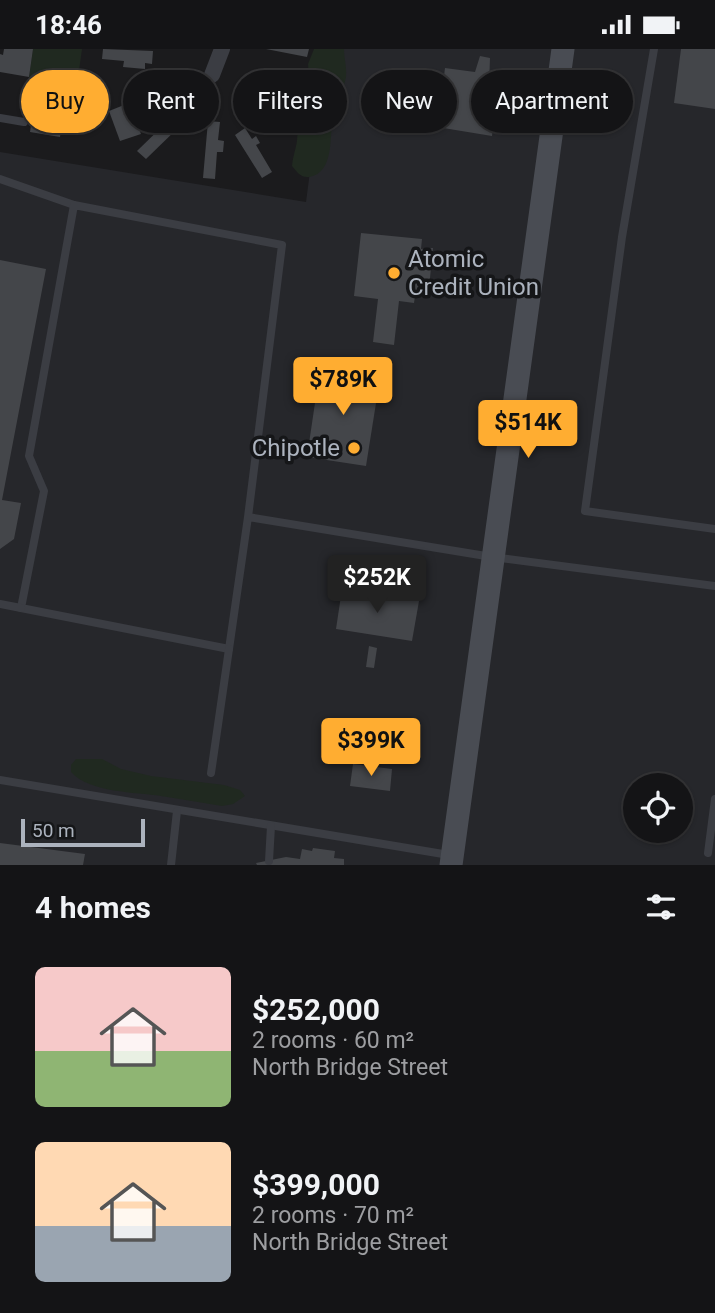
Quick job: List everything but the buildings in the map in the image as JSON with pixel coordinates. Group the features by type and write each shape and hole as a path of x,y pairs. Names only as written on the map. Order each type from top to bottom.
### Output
{"main road":[{"path":"452,860 563,49"}],"street":[{"path":"214,70 222,49"}],"lane":[{"path":"654,49 622,237 585,511 715,529"},
{"path":"0,118 21,122"},
{"path":"0,179 75,205 282,245 248,517 211,773"},
{"path":"21,608 44,491 29,456 75,205"},
{"path":"248,517 492,557 715,586"},
{"path":"0,604 229,649"},
{"path":"0,781 271,826 452,860"},
{"path":"708,853 715,799"},
{"path":"171,865 177,811"},
{"path":"269,860 271,826"}],"shaded area":[{"path":"33,49 82,49 79,70 30,70"},
{"path":"314,49 344,49 346,70 308,70"},
{"path":"326,49 715,49 715,865 0,865 0,152 306,202 315,133 347,133 347,70 323,70"},
{"path":"297,133 331,133 330,151 324,168 318,174 306,177 292,166"},
{"path":"76,759 102,759 121,769 151,776 224,785 240,790 245,796 233,804 222,806 101,788 79,779 71,772 71,765"}],"place":[{"name":"Atomic Credit Union","path":"394,273"},
{"name":"Chipotle","path":"354,448"}]}
